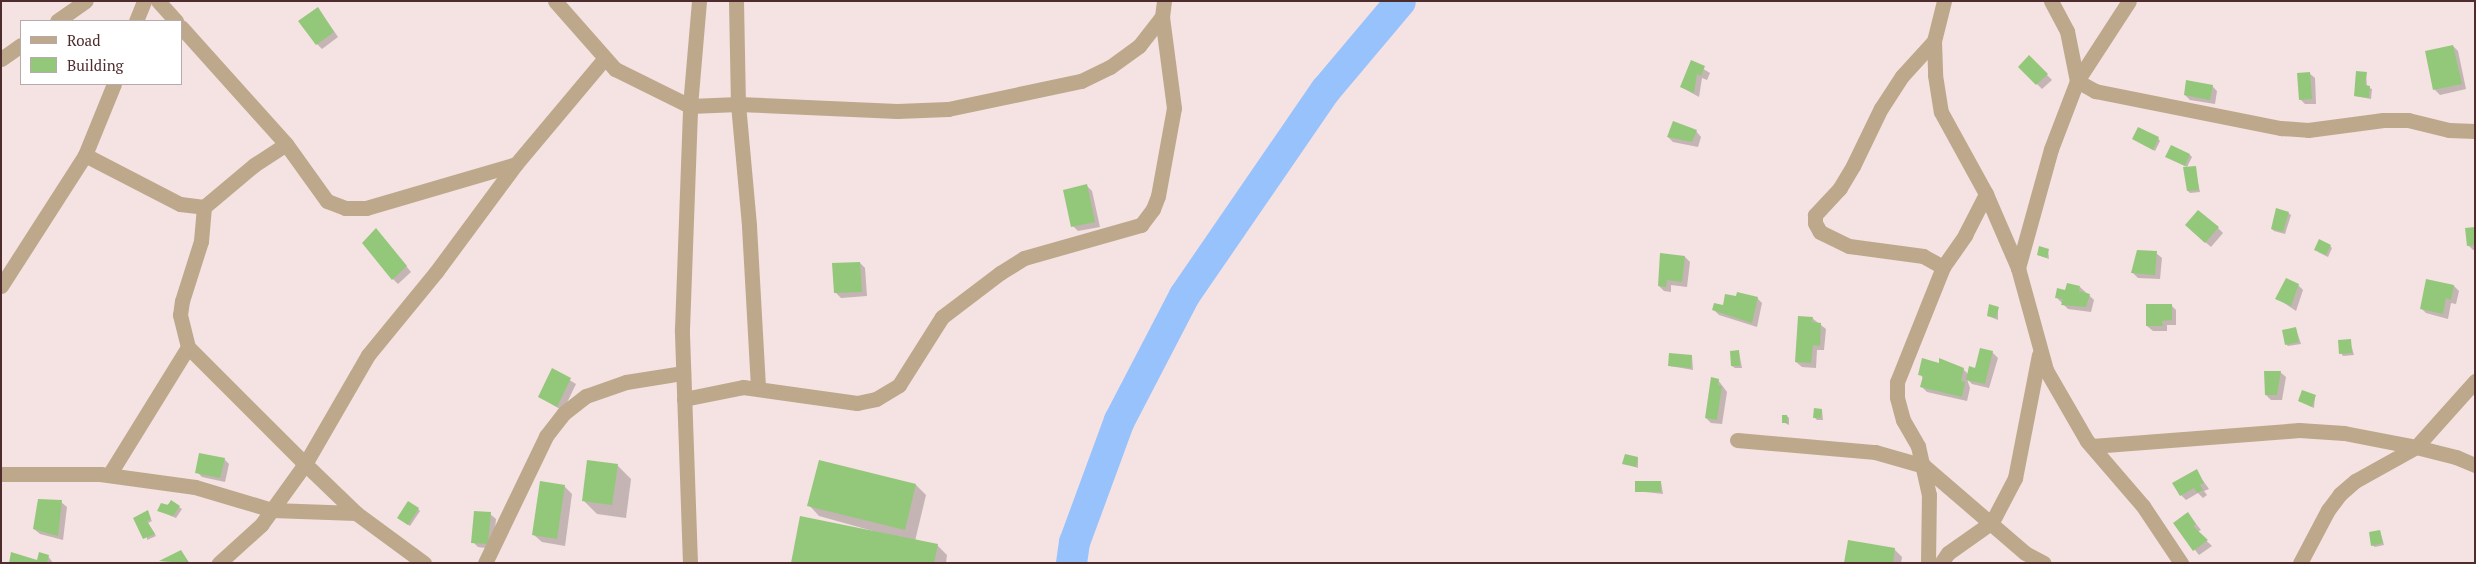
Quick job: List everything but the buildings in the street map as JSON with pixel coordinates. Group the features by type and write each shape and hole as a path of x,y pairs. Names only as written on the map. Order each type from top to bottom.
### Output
{"street":[{"path":"58,20 86,1"},
{"path":"136,20 144,1"},
{"path":"158,1 175,20"},
{"path":"555,1 604,60 634,80 690,106 738,104 897,111 939,109 1060,86 1110,67 1140,46 1162,18"},
{"path":"690,563 682,330 690,106 699,1"},
{"path":"736,1 738,104 749,226 758,387"},
{"path":"684,399 758,387 857,403 876,399 899,385 942,317 1000,273 1024,258 1141,225 1153,209 1158,196 1174,108 1170,63 1162,18 1164,1"},
{"path":"1944,1 1934,41 1935,75 1941,112 1986,194 2018,268 2040,354 2064,403 2092,446 2143,506 2181,563"},
{"path":"2051,1 2067,30 2078,81 2095,91 2112,96 2281,128 2308,130 2383,120 2408,120 2449,130 2475,130"},
{"path":"2018,268 2051,149 2078,81 2129,1"},
{"path":"182,28 286,144 327,201 345,208 366,208 516,164"},
{"path":"1934,41 1902,76 1880,108 1854,166 1840,188 1815,215 1815,223 1820,232 1850,246 1868,251 1923,256 1942,267"},
{"path":"1,59 20,46"},
{"path":"219,563 272,510 305,464 368,355 436,272 516,164 604,60"},
{"path":"1,286 85,155 114,85"},
{"path":"286,144 254,165 204,207 201,241 182,301 180,315 188,347 356,513 424,563"},
{"path":"85,155 180,204 204,207"},
{"path":"1928,563 1929,495 1918,446 1903,420 1897,397 1897,382 1942,267 1965,235 1986,194"},
{"path":"109,475 188,347"},
{"path":"1941,563 1948,553 1992,522 2020,458 2040,354"},
{"path":"485,563 546,436 564,413 586,396 626,382 683,372"},
{"path":"2300,563 2328,510 2340,494 2355,481 2416,447 2475,381"},
{"path":"2092,446 2299,430 2344,433 2416,447 2456,457 2475,465"},
{"path":"1737,440 1875,452 1924,466 1992,522 2025,553 2044,563"},
{"path":"1,474 109,475 196,487 272,510 356,513"}],"waterway":[{"path":"1071,563 1074,542 1119,420 1184,295 1325,90 1400,1"}]}
